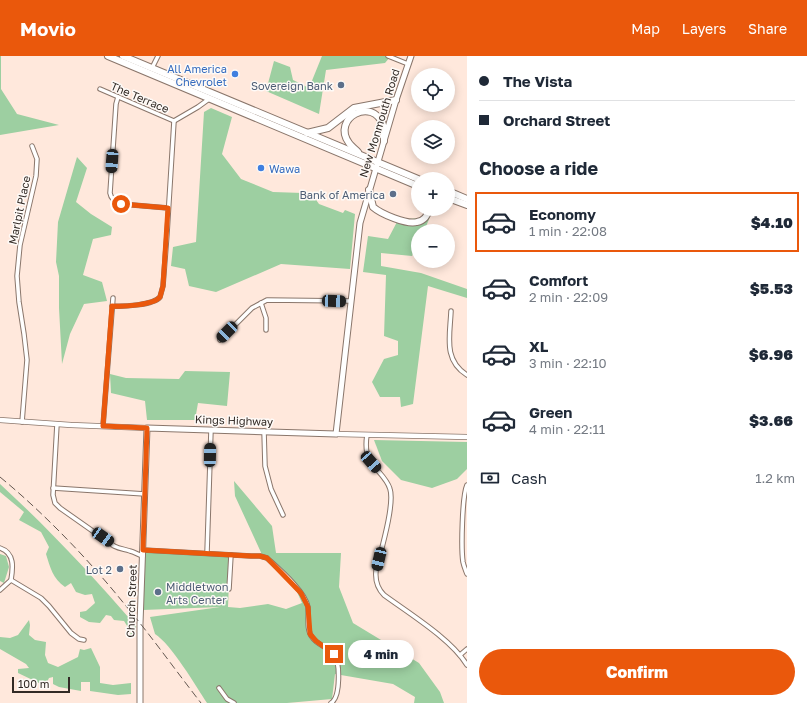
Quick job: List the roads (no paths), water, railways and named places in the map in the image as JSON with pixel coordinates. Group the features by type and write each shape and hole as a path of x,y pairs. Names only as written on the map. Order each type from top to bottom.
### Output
{"highway":[{"path":"108,56 376,169 411,182"},
{"path":"123,56 378,162 411,181"},
{"path":"307,133 328,128 354,108 396,100"},
{"path":"360,155 349,143 344,133 345,124 353,114 364,111 376,114 383,126 384,141"},
{"path":"369,190 373,207 380,212 406,221 418,222 426,216"},
{"path":"455,194 467,199"},
{"path":"455,201 467,205"}],"main road":[{"name":"New Monmouth Road","path":"336,434 360,223 396,100 411,56"},
{"name":"Kings Highway","path":"147,428 336,434"},
{"name":"Church Street","path":"140,703 140,624 147,428"}],"street":[{"path":"152,68 158,56"},
{"path":"388,56 408,64"},
{"name":"The Terrace","path":"100,89 174,121"},
{"path":"118,97 116,104 110,193 112,198 117,203 121,204 168,208"},
{"path":"112,306 121,307 156,301 160,297 163,286 174,121 209,99"},
{"name":"Marlpit Place","path":"22,422 27,360 17,276 20,245 36,176 37,159 32,146"},
{"path":"103,426 113,298"},
{"path":"220,340 252,308 271,299 350,301"},
{"path":"261,303 266,318 266,330"},
{"path":"451,311 451,355 457,367 467,375"},
{"name":"Kings Highway","path":"0,420 147,428"},
{"path":"58,424 52,495 55,503 114,546 122,550 131,551 138,556 143,556"},
{"path":"207,553 211,430"},
{"path":"264,431 265,466 272,489 283,515"},
{"name":"Kings Highway","path":"336,434 467,437"},
{"path":"367,435 367,455 387,481 392,497 391,508 376,571 378,587 384,595 441,637 460,655 467,665"},
{"path":"467,485 464,494 462,547 463,562 467,574"},
{"path":"53,488 145,494"},
{"path":"0,548 6,550 11,556 13,564 11,580 0,590"},
{"path":"143,550 263,556 272,563 301,593 308,607 310,634 316,641 331,652 337,661 338,690 336,699 332,703"},
{"path":"229,589 231,555"},
{"path":"11,580 41,598 73,634 79,639 84,640"},
{"path":"460,655 467,648"},
{"path":"219,688 227,699 234,703"}],"railway":[{"path":"0,477 34,506 97,572 145,630 201,703"}],"place":[{"name":"All America Chevrolet","path":"235,74"},
{"name":"Sovereign Bank","path":"341,85"},
{"name":"Wawa","path":"261,168"},
{"name":"Bank of America","path":"393,194"},
{"name":"Lot 2","path":"120,569"},
{"name":"Middletwon Arts Center","path":"158,592"}]}
